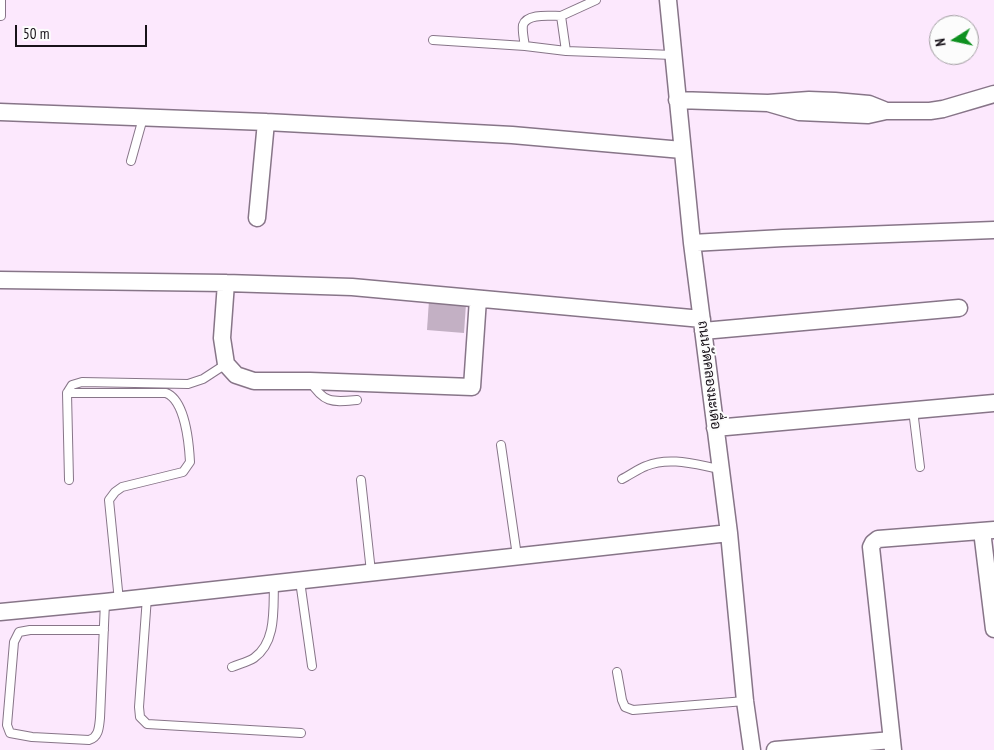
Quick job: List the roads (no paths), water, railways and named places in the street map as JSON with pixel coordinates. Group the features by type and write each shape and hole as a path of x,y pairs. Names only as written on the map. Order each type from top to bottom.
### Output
{"street":[{"name":"ถนนวัดคลองมะเดื่อ","path":"668,0 692,243 729,533 745,701 752,750"},
{"path":"677,100 768,102 800,112 868,115 886,111 937,110 994,94"},
{"path":"0,112 266,122 512,135 682,150"},
{"path":"257,218 266,122"},
{"path":"692,243 994,230"},
{"path":"0,280 226,282 352,287 478,299 703,325 959,308"},
{"path":"226,282 222,338 226,364 236,375 254,381 310,381 472,387 478,299"},
{"path":"716,428 994,403"},
{"path":"775,750 892,745 871,547 878,539 988,530 994,629"},
{"path":"0,612 112,602 729,533"}],"lane":[{"path":"1,0 1,16"},
{"path":"525,46 523,27 531,18 561,16 596,0"},
{"path":"561,16 566,51"},
{"path":"433,40 525,46 566,51 673,55"},
{"path":"131,161 143,118"},
{"path":"69,480 67,393 72,385 82,382 188,384 203,379 226,364"},
{"path":"310,381 317,392 325,399 335,402 358,400"},
{"path":"67,393 166,393 172,396 179,406 185,424 190,462 183,472 122,487 109,500 112,602 104,630 99,730 95,737 89,740 32,737 10,733 7,725 14,642 20,632 30,630 104,630"},
{"path":"913,410 920,467"},
{"path":"500,445 517,556"},
{"path":"622,480 646,466 660,462 678,462 721,469"},
{"path":"361,480 371,572"},
{"path":"300,581 312,666"},
{"path":"232,667 254,658 265,648 270,636 273,615 274,584"},
{"path":"147,598 139,707 140,717 147,724 301,733"},
{"path":"617,672 622,700 625,706 633,710 745,701"}]}
